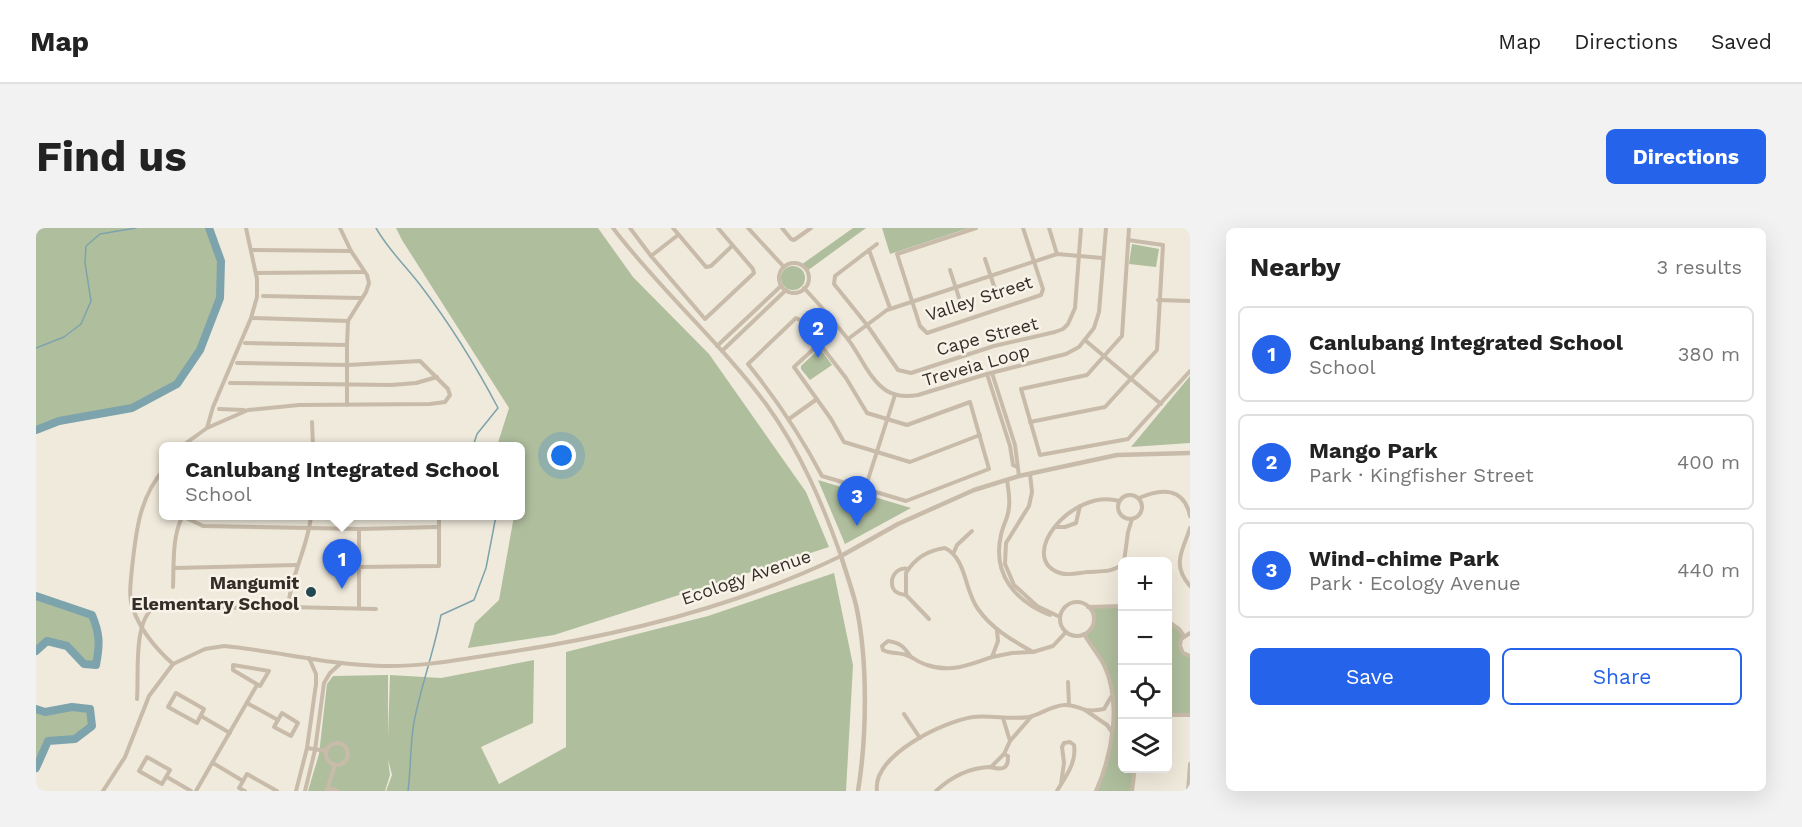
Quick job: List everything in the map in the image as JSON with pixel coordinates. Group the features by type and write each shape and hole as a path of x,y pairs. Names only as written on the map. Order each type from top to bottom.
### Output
{"street":[{"path":"207,428 213,407 251,318 257,297 256,273 246,228"},
{"path":"340,228 369,283 348,321 347,405"},
{"path":"613,228 640,263 722,351 767,406 791,443 822,502 856,606 862,652 864,714 858,791"},
{"path":"630,228 705,319 754,273 718,228"},
{"path":"673,228 706,267 711,266 732,246"},
{"path":"748,228 784,267"},
{"path":"782,228 794,240 811,228"},
{"path":"912,301 897,254 976,228"},
{"path":"1023,228 1034,262"},
{"path":"1049,228 1057,254"},
{"path":"1078,256 1081,228"},
{"path":"1106,228 1099,312 1094,328 1086,340 1161,404"},
{"path":"1129,228 1122,336 1087,375 1021,389 1040,455 1128,439 1190,371"},
{"path":"651,256 678,235"},
{"path":"1030,422 1105,407 1157,350 1158,300 1163,245 1128,240"},
{"path":"867,325 833,280 834,276 878,244"},
{"path":"251,250 351,250"},
{"path":"869,250 890,308"},
{"path":"848,339 890,308 991,275 1057,254 1102,258"},
{"name":"Cape Street","path":"867,325 898,370 905,373 994,346 1055,332 1068,324 1075,308 1078,256"},
{"path":"986,259 998,298"},
{"name":"Valley Street","path":"912,301 922,330 927,333 1041,295 1043,289 1034,262"},
{"path":"792,263 804,267 808,280 804,288 795,292 786,290 781,285 779,276 784,267 792,263"},
{"path":"950,270 963,310"},
{"path":"256,273 365,272"},
{"path":"717,346 781,285"},
{"path":"804,288 848,339 874,378 885,390 895,395 865,489"},
{"path":"722,351 786,290"},
{"path":"263,296 362,298"},
{"path":"1158,300 1190,300"},
{"path":"754,311 759,316"},
{"path":"251,318 348,321"},
{"path":"796,318 802,321 820,343 867,412 907,425 970,402 989,469 906,501 822,476 789,419 748,364 796,318"},
{"name":"Treveia Loop","path":"895,395 907,397 918,395 1066,354 1086,340"},
{"path":"820,343 794,367 844,442 910,462 980,435"},
{"path":"245,344 347,345"},
{"path":"219,409 248,410 299,405 430,404 445,402 450,395 437,377 420,361 348,365 237,363"},
{"path":"990,374 1015,445 1019,476"},
{"path":"230,383 348,386 416,383 437,377"},
{"path":"789,419 817,399"},
{"path":"189,442 207,428 248,410"},
{"path":"312,422 313,442"},
{"name":"Ecology Avenue","path":"173,664 205,649 224,646 341,663 383,666 439,663 544,647 694,612 785,580 841,556 909,519 974,490 1019,476 1117,455 1190,453"},
{"path":"1030,474 1032,492 1029,506 1006,543 1005,564 1014,585 1037,606 1060,618 1066,632 1073,635 1084,634 1092,627 1092,611 1089,607"},
{"path":"103,791 125,757 149,696 173,664 161,654 143,628 132,608 130,590 136,526 146,499 159,477"},
{"path":"1007,480 1011,505 1001,532 999,554 1004,578 1016,595 1027,604 1060,618"},
{"path":"1118,567 1106,571 1061,574 1048,563 1044,550 1050,531 1065,515 1080,506 1104,500 1119,501 1128,494 1139,498 1154,491 1173,493 1188,506 1190,516"},
{"path":"1119,501 1120,514 1132,519 1139,515 1143,508 1139,498"},
{"path":"1055,526 1065,527 1076,523 1080,506"},
{"path":"1124,557 1132,519"},
{"path":"173,586 177,529 180,520"},
{"path":"190,520 203,526 359,529 440,527"},
{"path":"288,607 290,588 311,520"},
{"path":"359,567 439,566 440,520"},
{"path":"1190,528 1180,550 1179,562 1183,576 1190,586"},
{"path":"358,608 359,529"},
{"path":"954,552 957,545 972,531"},
{"path":"929,619 906,595 904,581 908,569 922,556 945,548 954,552 958,557 973,602 997,630 1033,652"},
{"path":"174,568 297,565"},
{"path":"906,595 897,594 893,590 892,580 897,571 908,569"},
{"path":"1060,618 1069,604 1079,603 1089,607 1118,606"},
{"path":"137,699 138,637 147,615 153,608 376,609"},
{"path":"1172,625 1184,636"},
{"path":"992,657 998,641 997,630"},
{"path":"911,657 905,647 900,644 888,642 882,646 887,652 904,654 927,665 949,669 992,657 1033,652 1053,646 1066,632"},
{"path":"1190,633 1184,636 1180,646 1183,653 1190,656"},
{"path":"1084,634 1104,663 1111,697 1112,733 1107,762 1096,791"},
{"path":"296,791 307,748 314,697 316,674 308,657"},
{"path":"304,791 315,750 324,683 341,663"},
{"path":"196,791 257,685 260,686 269,671 233,665 232,670 257,685"},
{"path":"1068,682 1069,705"},
{"path":"176,693 204,709 201,716 196,723 168,707 176,693"},
{"path":"314,697 322,697"},
{"path":"1085,710 1104,709 1111,697"},
{"path":"247,703 278,720"},
{"path":"877,791 878,777 898,753 920,738 955,721 985,716 1016,718 1032,716 1050,708 1069,705 1079,706 1107,725 1112,733"},
{"path":"282,713 298,723 291,736 274,727 278,720 282,713"},
{"path":"904,714 920,738"},
{"path":"1172,715 1190,714"},
{"path":"201,716 230,733"},
{"path":"990,767 1004,754 1010,741 1032,716"},
{"path":"312,717 319,719"},
{"path":"1003,717 1010,741"},
{"path":"1057,791 1070,772 1074,745 1070,742 1065,742 1062,747 1064,763 1061,784"},
{"path":"335,743 342,744 347,749 347,759 342,764 335,765 328,760 326,751 335,743"},
{"path":"307,748 326,751"},
{"path":"936,791 951,779 964,773 990,767 1002,769 1006,767 1008,756 1004,754"},
{"path":"147,757 170,770 167,777 162,784 139,771 147,757"},
{"path":"213,763 243,781"},
{"path":"1188,791 1190,764"},
{"path":"327,791 335,765"},
{"path":"1132,791 1134,773"},
{"path":"245,791 239,788 247,774 277,791"},
{"path":"167,777 191,791"},
{"path":"327,791 332,789 338,791"}],"green space":[{"path":"36,228 209,228 221,261 220,298 200,350 177,384 132,408 59,421 36,430"},
{"path":"396,228 598,228 633,277 709,354 806,492 829,547 554,635 468,648 475,623 499,600 513,520 525,520 525,442 498,442 509,408"},
{"path":"853,228 866,228 807,271 801,265"},
{"path":"882,228 969,228 890,254"},
{"path":"1132,244 1159,249 1156,267 1129,264"},
{"path":"793,266 802,269 805,278 802,287 793,290 784,287 781,278 784,269"},
{"path":"818,350 822,351 832,365 810,380 801,366"},
{"path":"1190,376 1190,443 1131,447"},
{"path":"818,480 911,508 845,544"},
{"path":"834,573 853,665 846,791 386,791 392,775 388,759 390,775 385,791 308,791 319,754 327,684 333,676 388,675 388,737 390,675 441,678 534,660 533,723 481,747 499,784 566,747 566,652 708,616"},
{"path":"36,596 92,615 99,639 96,665 84,664 67,646 47,641 36,651"},
{"path":"1118,606 1118,773 1134,773 1132,791 1096,791 1107,762 1113,721 1111,693 1104,663 1084,634 1093,622 1088,607"},
{"path":"1172,625 1184,636 1181,639 1181,650 1190,656 1190,715 1172,715"},
{"path":"72,707 90,709 92,726 75,739 48,741 36,768 36,709 45,712"}],"waterway":[{"path":"36,348 64,337 81,324 91,301 85,263 86,246 100,234 136,228"},
{"path":"36,430 59,421 132,408 177,384 200,350 220,298 221,261 209,228"},
{"path":"376,228 442,315 472,361 498,408 477,434 474,442"},
{"path":"408,791 414,722 441,615 474,600 486,568 495,520"},
{"path":"36,596 92,615 97,628 99,645 96,665 84,664 67,646 47,641 36,651"},
{"path":"36,709 45,712 72,707 90,709 92,726 75,739 48,741 36,768"}],"place":[{"name":"Mango Park","path":"818,358"},
{"name":"Wind-chime Park","path":"857,526"},
{"name":"Canlubang Integrated School","path":"342,589"},
{"name":"Mangumit Elementary School","path":"311,592"}]}
